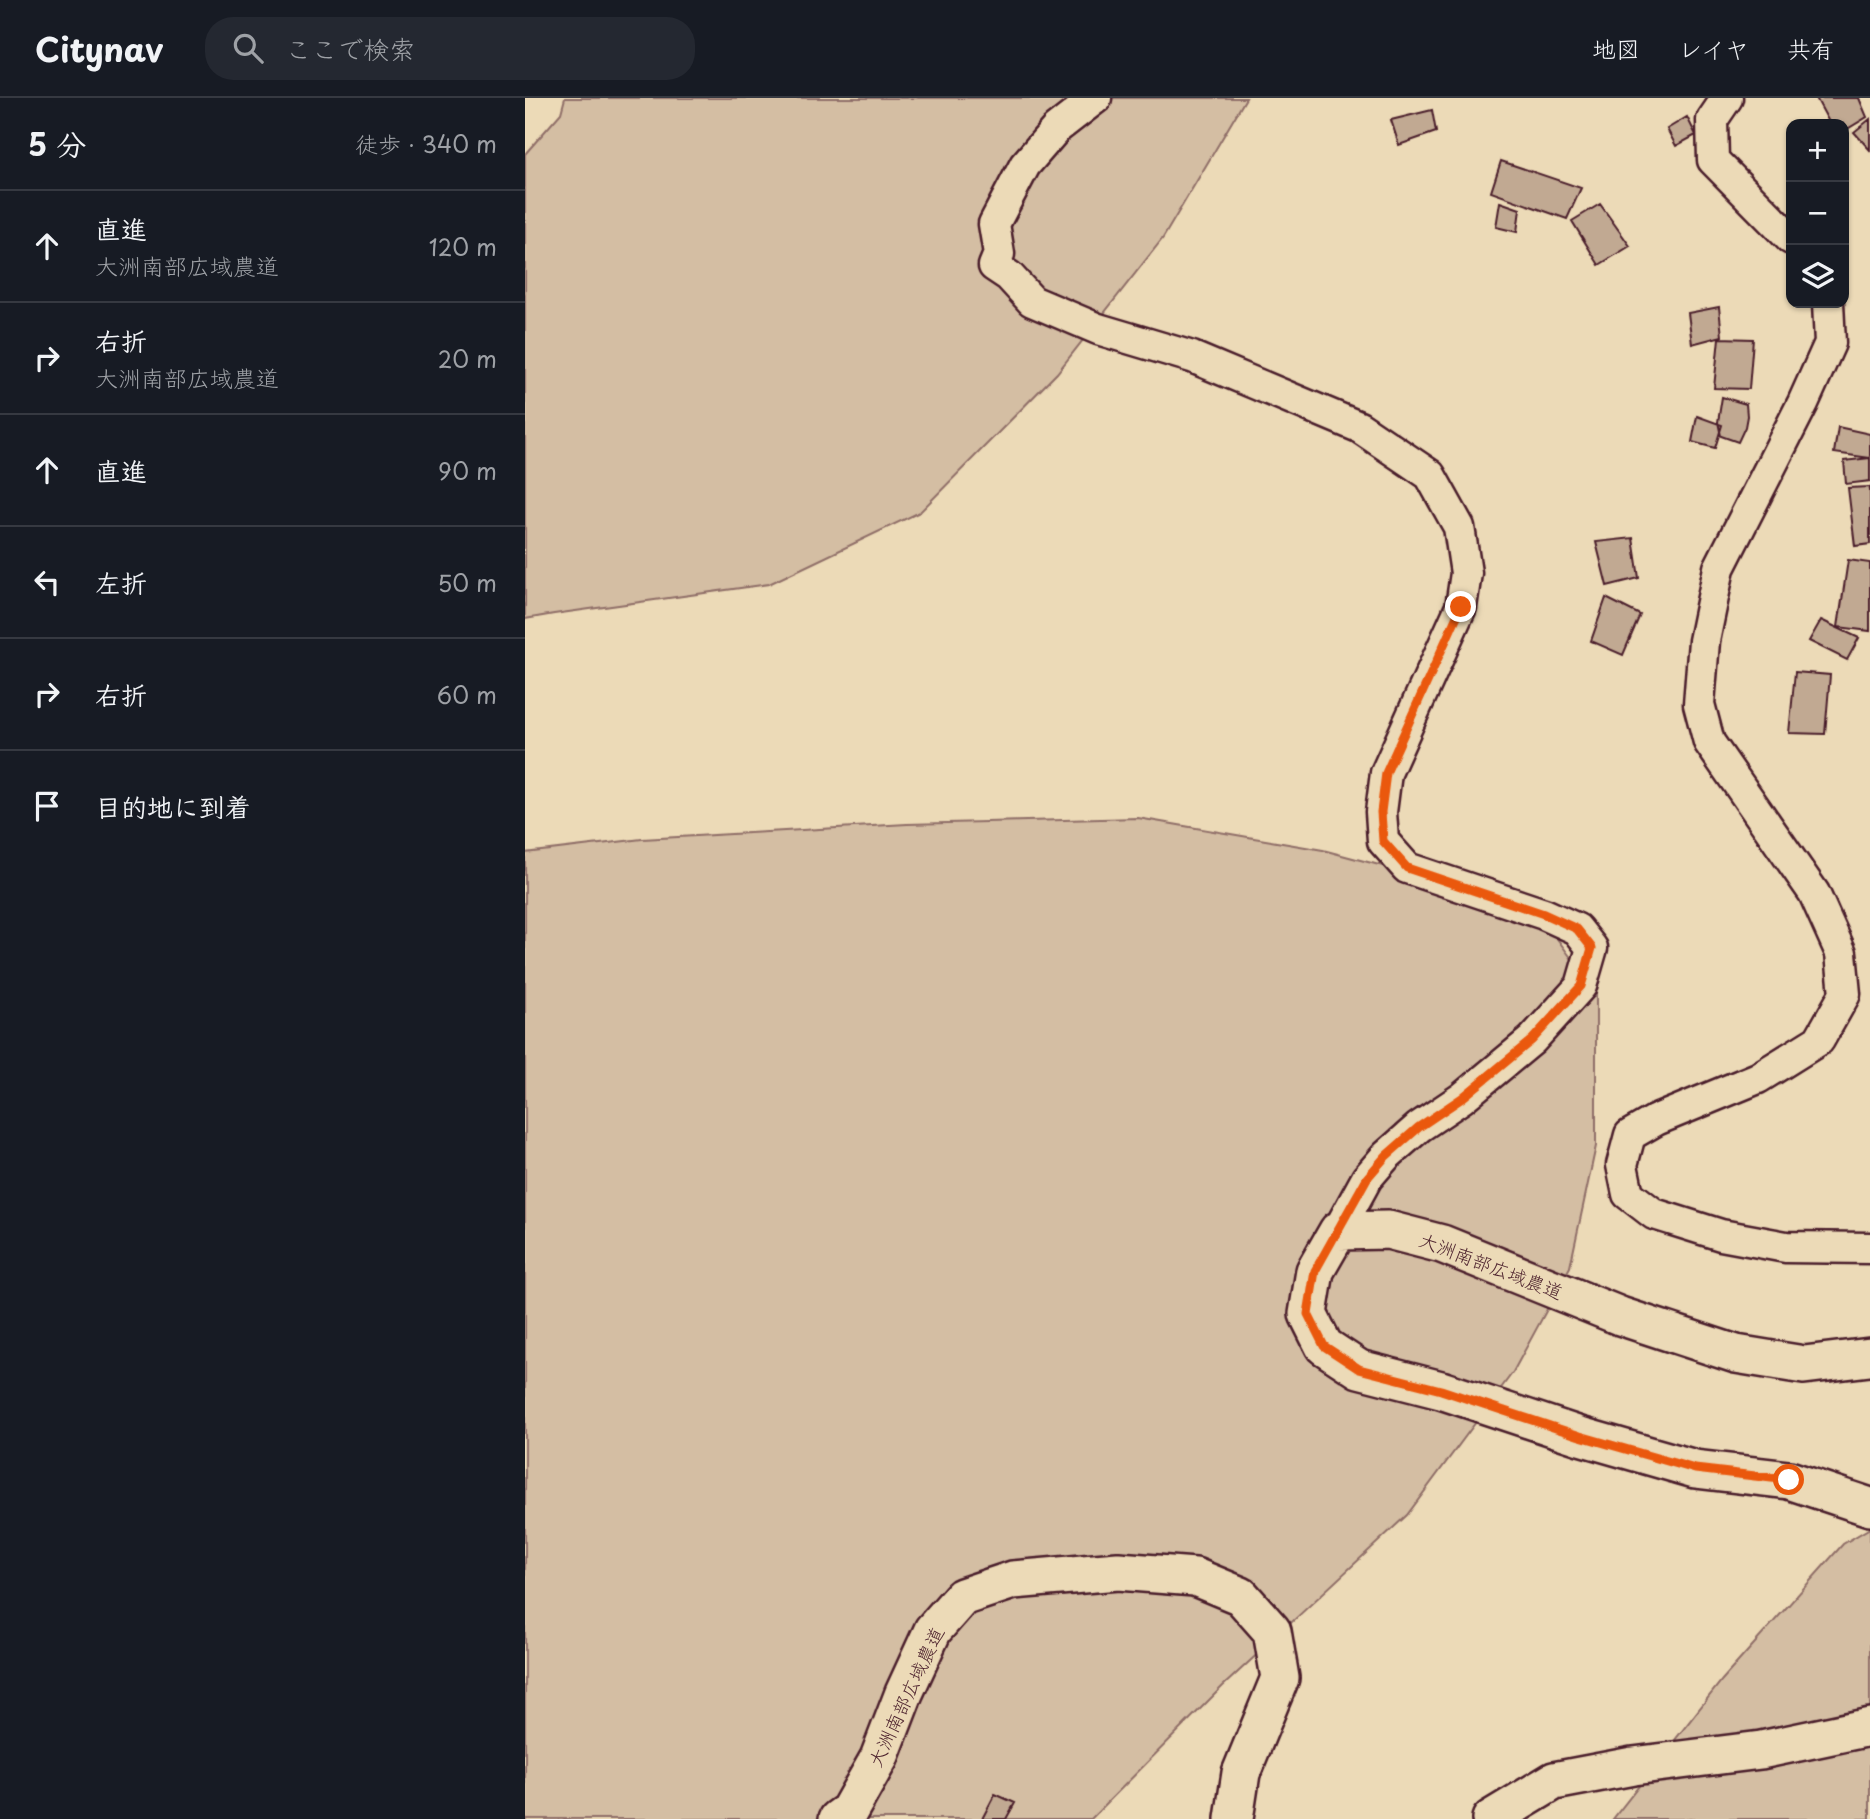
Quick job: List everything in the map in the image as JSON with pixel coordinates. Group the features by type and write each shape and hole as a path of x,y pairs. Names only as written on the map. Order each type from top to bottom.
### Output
{"street":[{"path":"1096,98 1056,129 1025,165 994,224 999,254 994,266 1009,276 1032,301 1098,329 1192,357 1359,428 1430,475 1459,527 1466,573 1461,607 1386,773 1381,812 1383,841 1407,868 1544,914 1577,929 1592,948 1581,986 1532,1040 1462,1098 1419,1127 1386,1156 1367,1178 1315,1271 1308,1314 1324,1346 1359,1369 1441,1390 1580,1436 1695,1469 1789,1480 1870,1507"},
{"path":"1727,98 1712,120 1713,160 1786,234"},
{"path":"1828,308 1831,343 1719,568 1704,640 1699,704 1709,742 1815,893 1841,953 1845,994 1819,1041 1758,1078 1655,1120 1630,1135 1622,1165 1628,1195 1654,1213 1721,1235 1786,1247 1870,1248"},
{"name":"大洲南部広域農道","path":"1338,1231 1388,1230 1442,1244 1620,1316 1737,1354 1804,1365 1870,1357"},
{"name":"大洲南部広域農道","path":"838,1819 849,1811 879,1758 904,1693 933,1630 962,1597 1013,1580 1118,1571 1195,1577 1241,1596 1272,1631 1280,1678 1241,1773 1234,1819"},
{"path":"1491,1819 1554,1781 1633,1766 1761,1750 1870,1727"}],"shaded area":[{"path":"565,98 1246,98 1163,238 1057,373 920,512 769,584 525,619 525,154 561,113"},
{"path":"1138,818 1323,850 1469,889 1550,929 1596,992 1596,1146 1570,1267 1513,1372 1407,1515 1223,1686 1091,1819 525,1819 525,853 642,839 907,824"},
{"path":"1870,1528 1870,1819 1613,1819 1722,1680 1843,1544"}],"building":[{"path":"1816,98 1859,98 1867,117 1849,128 1849,119 1827,119"},
{"path":"1432,110 1436,132 1399,145 1391,120"},
{"path":"1687,117 1696,135 1676,146 1667,129"},
{"path":"1870,119 1870,150 1854,132"},
{"path":"1501,161 1581,188 1567,219 1491,192"},
{"path":"1500,202 1520,209 1517,232 1496,227"},
{"path":"1600,204 1630,246 1599,265 1572,221"},
{"path":"1719,307 1722,336 1692,344 1688,313"},
{"path":"1719,338 1753,339 1749,389 1714,388"},
{"path":"1722,397 1746,404 1745,427 1738,442 1721,436 1718,422"},
{"path":"1697,416 1722,425 1715,448 1692,442"},
{"path":"1838,427 1870,434 1870,458 1834,453"},
{"path":"1870,458 1870,481 1846,484 1844,461"},
{"path":"1870,487 1870,544 1855,546 1848,488"},
{"path":"1633,538 1639,578 1607,586 1596,542"},
{"path":"1848,560 1870,563 1870,631 1838,627"},
{"path":"1606,598 1640,615 1623,655 1591,641"},
{"path":"1821,620 1859,638 1847,660 1809,641"},
{"path":"1795,672 1830,675 1825,734 1789,733"},
{"path":"995,1794 1015,1803 1006,1819 982,1819"}],"route":[{"path":"1461,607 1386,773 1381,812 1383,841 1407,868 1544,914 1577,929 1592,948 1581,986 1532,1040 1462,1098 1419,1127 1386,1156 1367,1178 1315,1271 1308,1314 1324,1346 1359,1369 1441,1390 1580,1436 1695,1469 1789,1480"}]}
